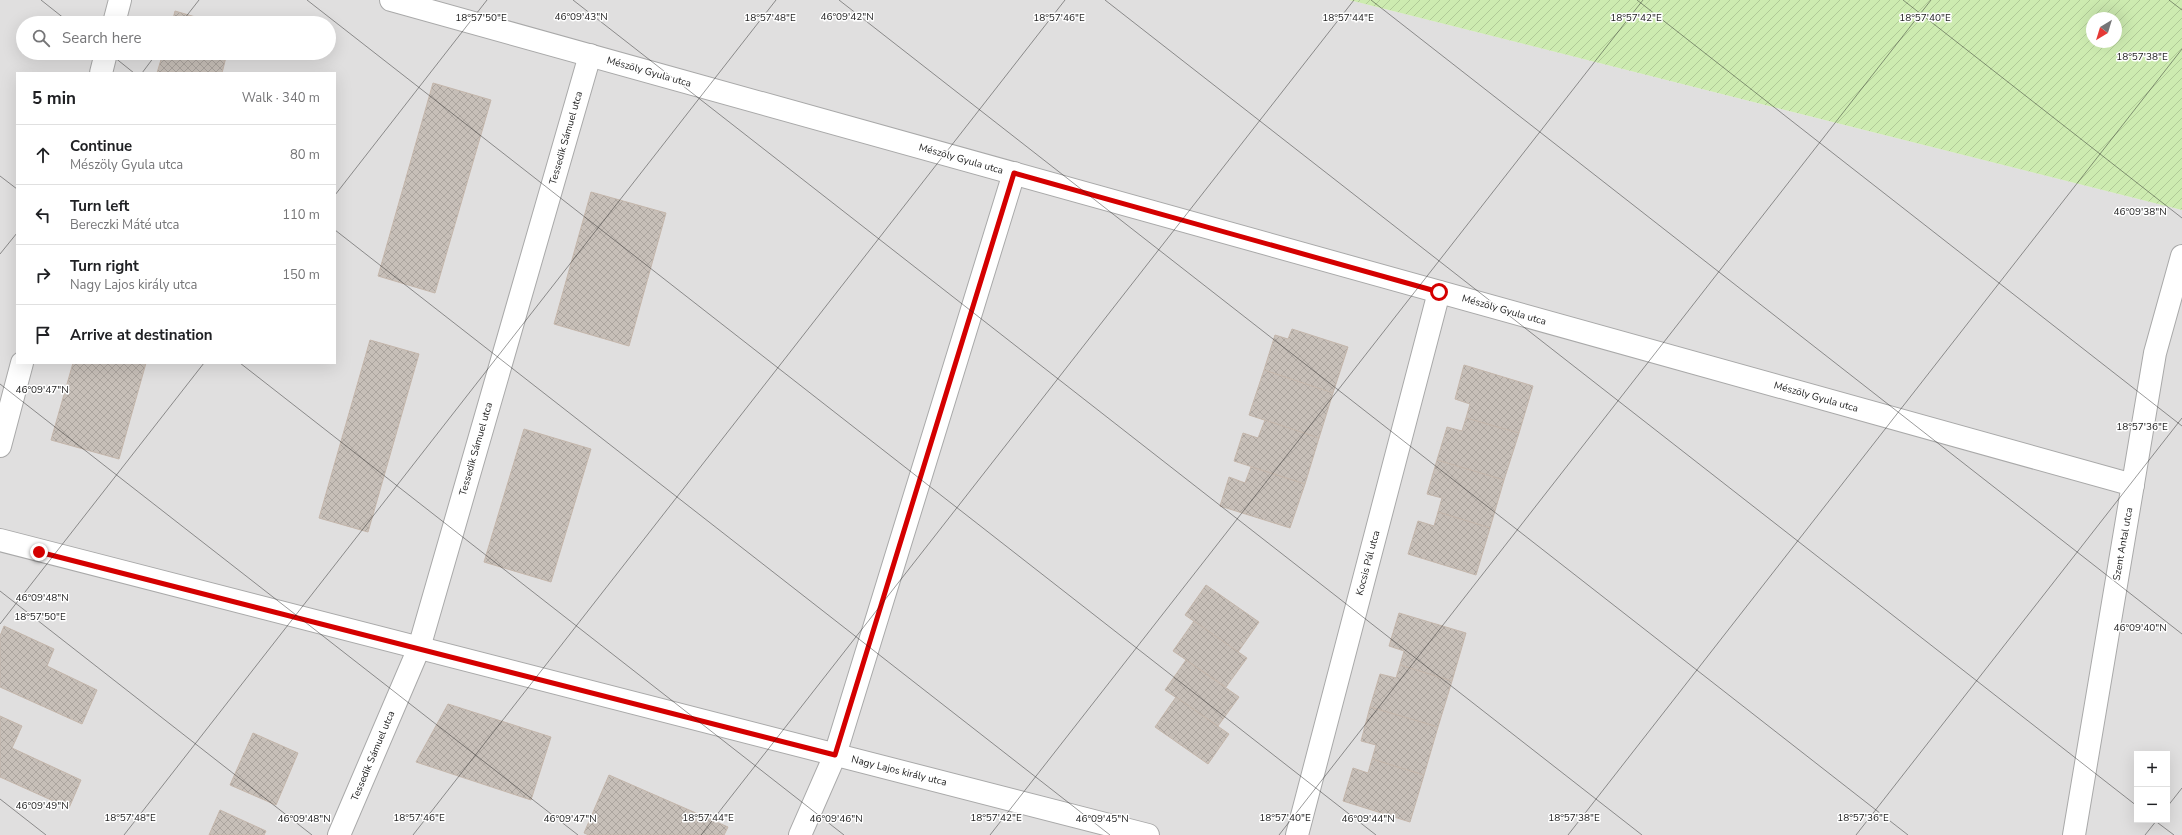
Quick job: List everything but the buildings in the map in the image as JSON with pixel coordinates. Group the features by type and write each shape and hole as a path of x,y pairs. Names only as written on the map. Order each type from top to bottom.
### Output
{"street":[{"path":"116,16 120,0"},
{"name":"Mészöly Gyula utca","path":"391,0 2132,485"},
{"name":"Tessedik Sámuel utca","path":"339,835 419,648 590,55"},
{"path":"101,72 104,60"},
{"path":"800,835 835,755 1014,173"},
{"name":"Szent Antal utca","path":"2074,835 2155,354 2182,256"},
{"name":"Kocsis Pál utca","path":"1297,835 1439,292"},
{"path":"0,446 22,364"},
{"name":"Nagy Lajos király utca","path":"0,540 1148,835"}],"shaded area":[{"path":"0,0 1349,0 2182,210 2182,835 0,835"}],"green space":[{"path":"1349,0 2182,0 2182,210"}],"route":[{"path":"39,552 835,755 1014,173 1439,292"}]}
